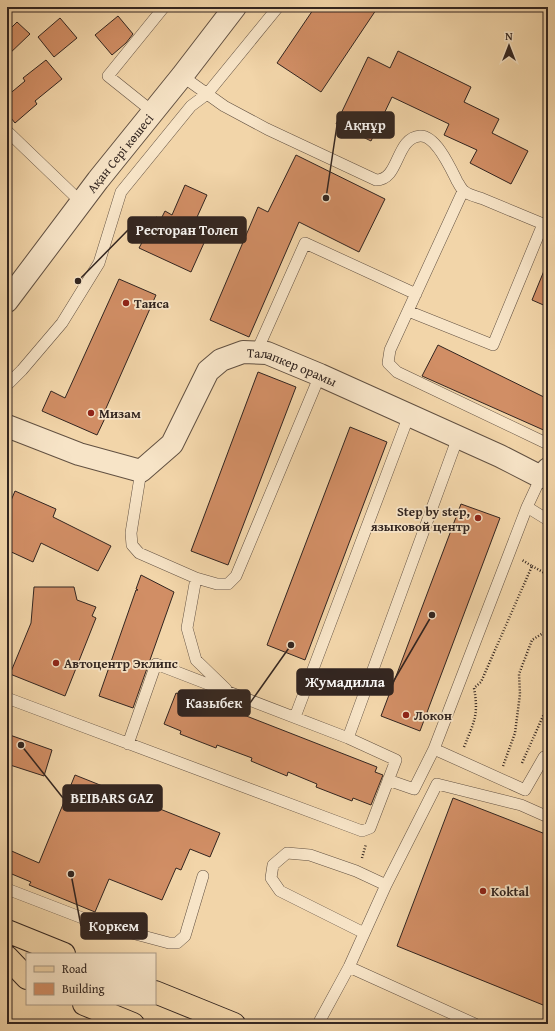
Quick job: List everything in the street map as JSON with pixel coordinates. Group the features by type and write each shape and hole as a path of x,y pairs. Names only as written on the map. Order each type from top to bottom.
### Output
{"main road":[{"path":"7,931 62,953"},
{"path":"7,957 26,978"},
{"path":"7,972 26,979"},
{"path":"156,992 234,1024"},
{"path":"86,1005 132,1024"}],"street":[{"name":"Ақан Сері көшесі","path":"7,301 98,180 182,76 235,7"},
{"name":"Талапкер орамы","path":"141,471 172,444 208,372 221,360 243,352 267,353 320,375 500,456 545,473"},
{"path":"7,426 79,454 141,471"}],"lane":[{"path":"153,112 108,76 164,7"},
{"path":"7,385 22,370 62,323 99,263 121,192 191,106 207,94 278,7"},
{"path":"182,76 224,106 267,129 376,180 382,180 388,176 406,144 413,138 421,136 428,137 439,149 463,191 545,225 492,346 408,311"},
{"path":"7,131 82,203"},
{"path":"463,191 390,350 388,363 397,372 548,444"},
{"path":"256,353 305,243 416,294"},
{"path":"141,471 131,533 132,545 139,553 196,578 217,584 228,584 236,576 320,375"},
{"path":"295,717 409,415"},
{"path":"348,738 458,437"},
{"path":"388,780 414,789 434,749 527,507 545,473"},
{"path":"527,507 548,520"},
{"path":"196,578 187,628 196,660 230,693"},
{"path":"7,698 128,744 362,831 370,828 396,760 348,738 156,664 128,744"},
{"path":"434,749 525,790 544,757 548,758"},
{"path":"318,1024 349,966 386,885 437,784 521,805 548,817"},
{"path":"364,933 280,891 271,878 273,865 287,853 310,855 356,871 386,885"},
{"path":"7,889 98,924 169,943 177,943 185,936 203,876"},
{"path":"349,966 475,1024"}],"path":[{"path":"519,559 548,575"},
{"path":"459,760 475,721 477,705 474,688 481,682 532,566"},
{"path":"499,778 515,733 520,694 518,674 532,640 548,630"},
{"path":"512,784 548,705"},
{"path":"356,871 364,852 370,828"}],"building":[{"path":"315,7 378,7 321,92 277,63"},
{"path":"118,16 133,34 126,43 112,55 95,35"},
{"path":"60,18 77,38 54,57 38,37"},
{"path":"17,22 30,34 7,56 7,32"},
{"path":"398,51 471,87 464,102 499,119 492,133 528,151 511,184 470,163 477,150 444,135 449,124 392,97 371,141 336,124 368,57 390,68"},
{"path":"46,60 62,79 35,101 37,104 15,123 7,113 7,96 25,81 23,78"},
{"path":"296,155 385,199 359,252 299,222 249,337 210,320 258,207 268,212"},
{"path":"185,185 207,195 193,226 208,234 191,272 139,248 156,217 161,219 165,211 172,215"},
{"path":"548,261 548,307 532,300"},
{"path":"119,279 156,295 103,415 106,416 97,435 42,411 51,391 65,398"},
{"path":"438,345 548,399 548,432 422,376"},
{"path":"258,372 296,387 228,565 191,551"},
{"path":"350,427 387,442 305,660 267,645"},
{"path":"15,491 56,509 53,517 111,546 98,571 41,543 33,562 7,550 7,510"},
{"path":"461,504 500,518 420,731 381,716"},
{"path":"141,575 174,592 133,708 99,696 136,590 138,590 136,589"},
{"path":"34,587 74,587 77,600 96,607 92,616 96,618 65,696 10,674 31,623"},
{"path":"176,693 188,698 190,694 377,767 375,772 383,775 371,805 353,798 352,801 316,787 317,784 288,772 287,776 251,761 252,758 217,745 216,748 180,734 181,731 164,724"},
{"path":"7,734 52,750 44,776 7,764"},
{"path":"75,775 220,833 210,857 190,849 181,870 176,868 162,900 109,879 95,912 29,885 31,882 7,872 7,849 39,863"},
{"name":"Koktal","path":"453,798 548,835 548,1007 397,946"}],"place":[{"name":"Ақнұр","path":"326,198"},
{"name":"Ресторан Толеп","path":"78,281"},
{"name":"Таиса","path":"126,303"},
{"name":"Мизам","path":"91,413"},
{"name":"Step by step, языковой центр","path":"478,518"},
{"name":"Жумадилла","path":"432,615"},
{"name":"Казыбек","path":"291,645"},
{"name":"Автоцентр Эклипс","path":"56,663"},
{"name":"Локон","path":"406,715"},
{"name":"BEIBARS GAZ","path":"21,745"},
{"name":"Коркем","path":"71,874"},
{"name":"Koktal","path":"483,891"}]}
